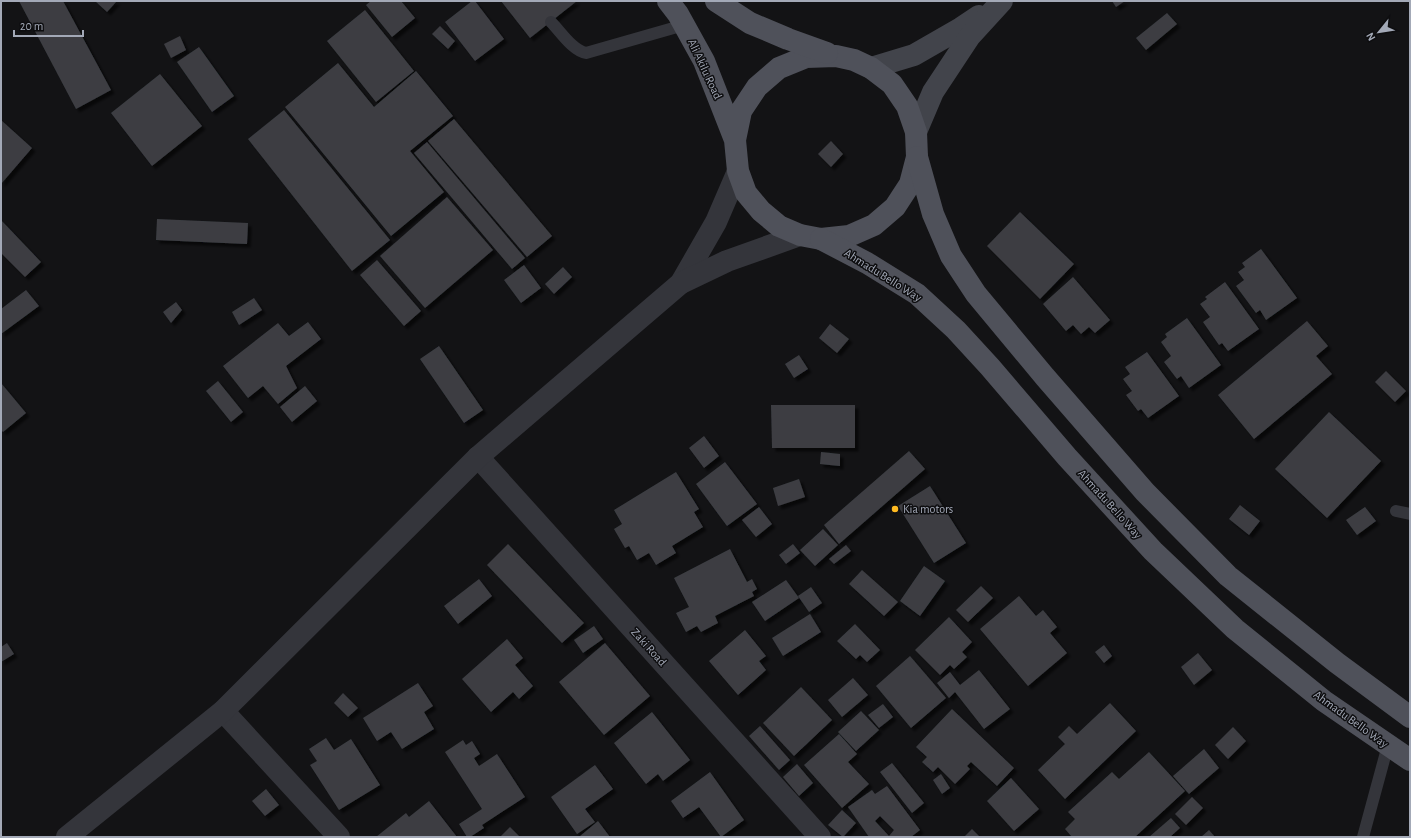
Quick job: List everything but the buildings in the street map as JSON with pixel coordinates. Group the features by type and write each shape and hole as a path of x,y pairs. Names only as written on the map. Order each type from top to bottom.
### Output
{"main road":[{"name":"Ali Akilu Road","path":"668,1 678,14 704,60 734,140"},
{"path":"716,1 750,23 788,40 836,56 854,60 871,68 892,84 908,106 916,132 917,157 933,214 951,256 976,294 1045,377 1145,492 1228,576 1338,663 1409,715"},
{"path":"871,68 914,55 961,28 1002,1"},
{"path":"916,132 933,92 970,36 1002,1"},
{"path":"836,56 806,57 779,68 757,86 741,112 734,140 738,171 746,193 761,211 779,226 800,235 821,239 849,236 874,225 895,207 910,184 917,157"},
{"name":"Ahmadu Bello Way","path":"821,239 868,262 917,294 956,330 990,367 1067,458 1158,556 1235,629 1324,700 1410,760"}],"street":[{"path":"681,284 716,222 738,171"},
{"path":"67,837 223,711 478,457 681,284 727,261 800,235"},
{"name":"Zaki Road","path":"478,457 820,837"},
{"path":"223,711 339,837"}],"lane":[{"path":"551,22 574,48 580,52 586,53 684,25"},
{"path":"1396,511 1410,514"},
{"path":"1363,837 1388,745"}],"place":[{"name":"Kia motors","path":"895,509"}]}
